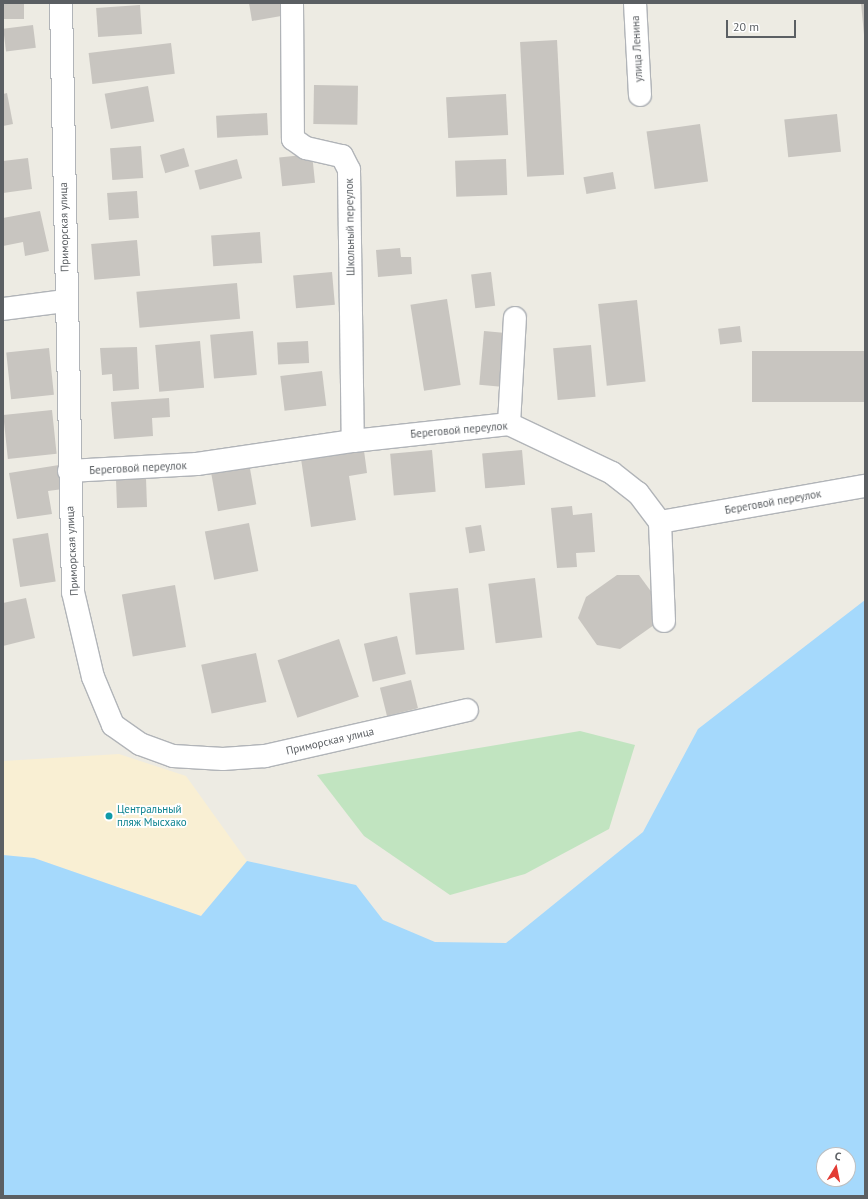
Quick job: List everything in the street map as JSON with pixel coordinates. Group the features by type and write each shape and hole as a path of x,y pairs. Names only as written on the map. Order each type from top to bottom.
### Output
{"street":[{"name":"Приморская улица","path":"61,3 65,301 73,592 93,677 113,725 140,744 173,756 223,760 265,756 467,710"},
{"name":"Школьный переулок","path":"292,3 293,139 306,148 342,156 349,170 353,441"},
{"name":"улица Ленина","path":"635,3 640,95"},
{"path":"3,309 65,301"},
{"path":"510,424 515,318"},
{"name":"Береговой переулок","path":"69,471 197,464 353,441 510,424 612,473 638,493 660,522 865,486"},
{"path":"660,522 664,621"}],"green space":[{"path":"580,731 635,745 609,829 525,874 450,895 364,836 317,775"}],"sand":[{"name":"Центральный пляж Мысхако","path":"119,754 186,776 247,861 201,916 34,858 3,855 3,761"}],"water":[{"path":"865,600 865,1196 3,1196 3,855 34,858 201,916 247,861 356,885 383,920 435,942 506,943 643,832 698,729"}],"building":[{"path":"3,3 24,3 24,19 3,19"},
{"path":"249,3 285,3 287,15 252,21"},
{"path":"861,3 865,3 865,35 864,35"},
{"path":"140,5 142,34 98,37 96,8"},
{"path":"33,25 36,48 6,51 3,29"},
{"path":"557,40 564,175 527,177 520,42"},
{"path":"171,43 175,74 92,84 89,53"},
{"path":"314,85 358,86 357,125 313,124"},
{"path":"148,86 154,121 111,129 105,94"},
{"path":"7,93 13,124 3,126 3,94"},
{"path":"506,94 508,135 448,138 446,97"},
{"path":"267,113 268,135 217,138 216,116"},
{"path":"837,114 841,152 788,157 784,120"},
{"path":"700,124 708,181 655,189 647,132"},
{"path":"141,146 143,178 112,180 110,148"},
{"path":"184,148 189,166 165,173 160,155"},
{"path":"312,154 315,183 282,186 279,157"},
{"path":"28,158 32,189 3,193 3,161"},
{"path":"237,159 242,178 200,190 194,170"},
{"path":"506,159 507,195 456,197 455,161"},
{"path":"613,172 616,189 586,194 583,177"},
{"path":"137,191 139,218 109,220 107,193"},
{"path":"40,211 49,251 25,256 23,242 3,246 3,218"},
{"path":"260,232 262,263 213,266 211,235"},
{"path":"137,240 140,276 94,280 91,244"},
{"path":"400,248 401,257 411,257 412,274 378,277 376,250"},
{"path":"332,272 335,305 296,308 293,275"},
{"path":"491,272 495,306 475,308 471,274"},
{"path":"237,283 240,319 140,328 136,292"},
{"path":"447,299 461,385 424,391 410,305"},
{"path":"637,300 646,382 607,386 598,304"},
{"path":"740,326 742,342 720,345 718,329"},
{"path":"253,331 257,375 214,379 210,335"},
{"path":"484,331 506,333 501,387 479,385"},
{"path":"200,341 204,388 159,392 155,345"},
{"path":"308,341 309,363 278,365 277,343"},
{"path":"591,345 596,397 558,400 553,348"},
{"path":"137,347 139,389 113,391 112,374 102,375 100,348"},
{"path":"49,348 54,395 11,399 6,352"},
{"path":"752,351 865,351 865,402 752,402"},
{"path":"322,371 326,406 285,411 280,376"},
{"path":"169,398 170,417 152,418 153,436 114,439 111,402"},
{"path":"52,410 57,454 8,459 3,415"},
{"path":"363,443 367,473 349,476 356,520 311,527 300,452"},
{"path":"432,450 436,492 394,496 390,454"},
{"path":"522,450 525,485 485,488 482,453"},
{"path":"249,463 256,504 218,511 211,470"},
{"path":"59,465 63,489 48,491 52,514 17,519 9,473"},
{"path":"146,478 147,507 117,508 116,479"},
{"path":"572,506 573,515 592,513 595,552 576,553 577,567 557,568 551,508"},
{"path":"249,523 258,571 214,580 205,532"},
{"path":"481,525 485,551 469,553 465,528"},
{"path":"48,533 56,581 20,587 12,539"},
{"path":"617,575 639,575 658,601 654,625 620,649 597,645 578,618 586,597"},
{"path":"535,578 542,638 496,643 488,584"},
{"path":"175,585 186,647 133,656 122,594"},
{"path":"458,588 464,650 416,655 409,593"},
{"path":"26,598 35,638 3,646 3,603"},
{"path":"397,636 406,674 373,682 364,644"},
{"path":"339,639 359,697 297,718 278,660"},
{"path":"256,653 266,702 212,714 201,665"},
{"path":"411,680 418,708 387,716 380,688"}],"place":[{"name":"Центральный пляж Мысхако","path":"109,816"}]}
